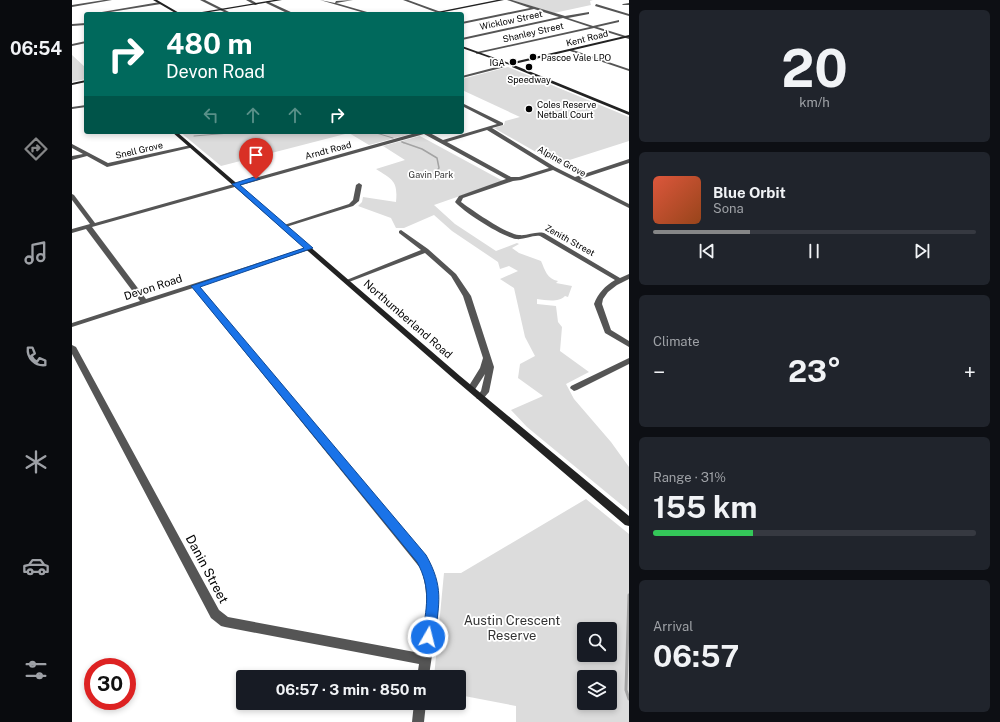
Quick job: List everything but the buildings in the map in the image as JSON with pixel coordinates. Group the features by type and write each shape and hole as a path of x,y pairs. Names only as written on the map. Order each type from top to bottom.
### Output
{"street":[{"path":"72,6 110,0"},
{"path":"155,0 175,12"},
{"path":"202,0 227,12"},
{"path":"248,0 256,4"},
{"path":"204,12 280,0"},
{"path":"322,0 365,12"},
{"path":"333,3 351,0"},
{"path":"405,0 438,12 502,0"},
{"path":"410,2 421,0"},
{"path":"510,0 628,37"},
{"path":"267,2 288,12"},
{"path":"104,12 160,3"},
{"path":"624,5 629,4"},
{"path":"596,5 629,15"},
{"path":"464,23 534,8"},
{"path":"123,9 128,12"},
{"name":"Wicklow Street","path":"464,39 588,12"},
{"name":"Shanley Street","path":"477,53 618,21"},
{"path":"72,25 84,24"},
{"name":"Kent Road","path":"464,76 628,37"},
{"path":"73,47 84,43"},
{"path":"464,48 629,114"},
{"path":"571,50 629,70"},
{"path":"72,84 84,81"},
{"path":"442,142 500,125 498,122 464,105"},
{"path":"72,108 84,106"},
{"name":"Alpine Grove","path":"488,128 553,168 629,206"},
{"name":"Northumberland Road","path":"176,134 310,248 471,389 629,522"},
{"name":"Arndt Road","path":"72,231 417,134"},
{"path":"428,134 512,179 522,178 553,168"},
{"name":"Snell Grove","path":"72,146 102,164 109,165 191,147"},
{"path":"72,158 86,154"},
{"path":"575,179 629,161"},
{"name":"Zenith Street","path":"512,179 461,197 458,202 510,235 522,237 542,234 619,280"},
{"path":"284,226 351,205 356,201 359,185"},
{"path":"73,198 145,302"},
{"path":"402,232 426,250 454,275 467,296 486,359 490,367 485,392 480,396"},
{"name":"Devon Road","path":"72,325 310,248"},
{"path":"347,281 426,250"},
{"path":"629,276 614,283 602,296 598,304 608,331 629,345"},
{"path":"195,286 426,567 433,586 433,602 424,670"},
{"name":"Danin Street","path":"72,347 215,614 225,622 425,660"},
{"path":"471,389 484,368 486,359"},
{"path":"574,388 629,361"},
{"path":"418,722 419,710"}],"green space":[{"path":"512,0 593,0 590,1 591,5 554,13"},
{"path":"72,55 84,66 84,79 72,82"},
{"path":"508,67 629,117 629,141 557,164 494,128 504,125 505,121 520,117 464,91 464,78"},
{"path":"182,134 345,134 221,166"},
{"path":"351,134 410,134 369,145"},
{"name":"Gavin Park","path":"420,136 503,181 434,205 455,224 496,251 517,243 519,244 512,248 519,253 541,261 549,276 558,281 556,283 572,286 568,297 565,296 559,300 537,299 537,304 556,306 558,322 562,327 560,351 589,372 566,384 574,399 611,442 629,467 629,511 527,427 511,410 543,396 518,378 520,364 535,356 525,337 514,288 500,279 518,271 509,266 500,269 498,262 452,231 434,215 404,228 396,228 391,218 358,206 362,202 363,197 396,202 395,185 387,176 376,169 405,160 383,146"},
{"name":"Austin Crescent Reserve","path":"586,499 629,534 629,722 516,722 516,706 466,696 466,670 435,670 444,573 461,573"}],"waterway":[{"path":"194,136 218,134"},
{"path":"380,134 393,138"},
{"path":"404,143 402,142 422,149 437,158 439,168 435,173 427,175"},
{"path":"629,595 626,690 629,699"}],"place":[{"name":"Pascoe Vale LPO","path":"533,57"},
{"name":"IGA","path":"513,62"},
{"name":"Speedway","path":"529,67"},
{"name":"Coles Reserve Netball Court","path":"529,109"}],"route":[{"path":"256,179 235,184 310,248 195,286 421,559 430,574 433,586 433,602 428,637"}]}
